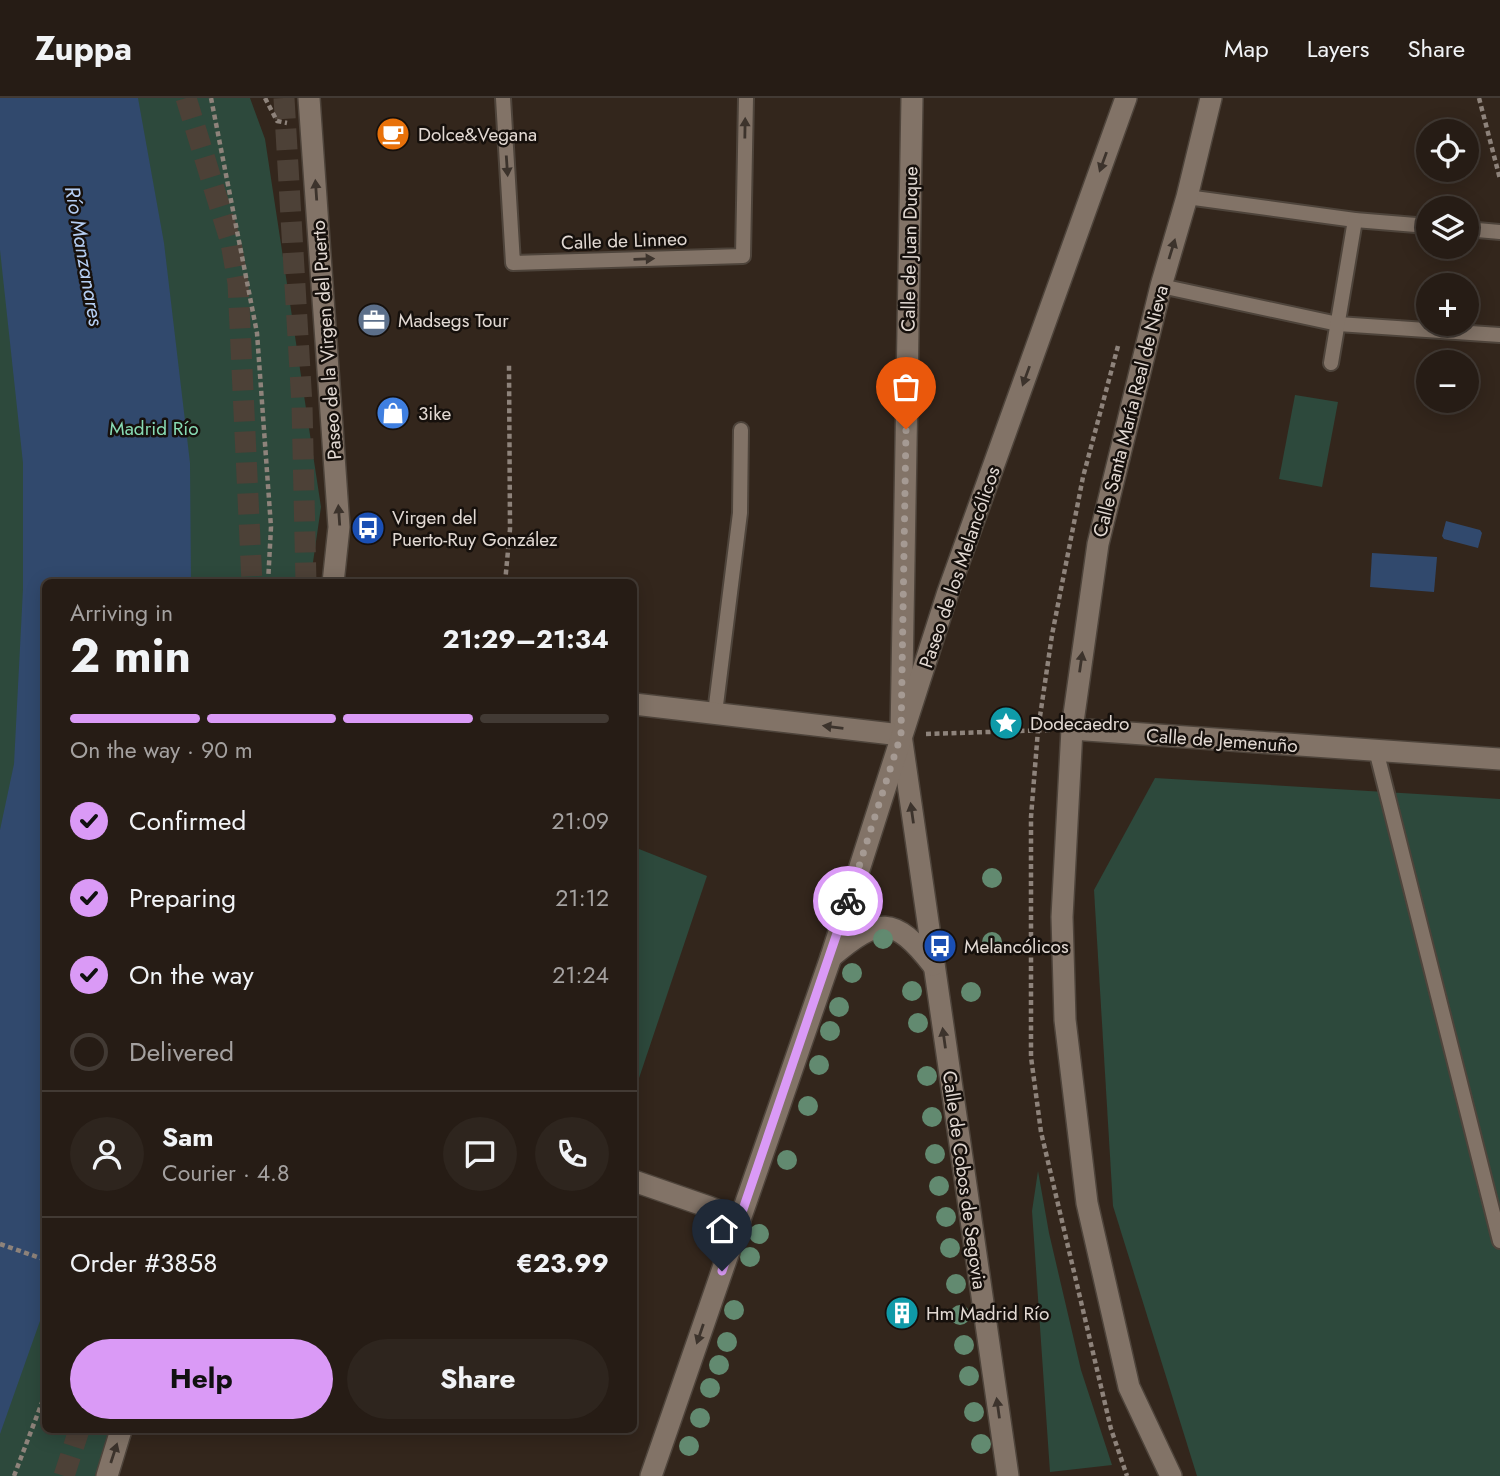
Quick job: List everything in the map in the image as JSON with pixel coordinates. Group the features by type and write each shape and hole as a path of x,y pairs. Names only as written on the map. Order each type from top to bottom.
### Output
{"street":[{"name":"Paseo de la Virgen del Puerto","path":"309,98 339,527 333,579"},
{"name":"Calle de Juan Duque","path":"901,735 912,98"},
{"name":"Paseo de los Melancólicos","path":"651,1476 831,957 953,579 1126,98"},
{"name":"Calle Santa María Real de Nieva","path":"1171,1476 1129,1387 1085,1190 1065,1020 1062,917 1072,729 1098,544 1161,286 1187,197 1211,98"},
{"path":"637,704 901,735"},
{"name":"Calle de Jemenuño","path":"1072,729 1500,759"},
{"name":"Calle de Cobos de Segovia","path":"901,735 1008,1476"},
{"path":"831,957 863,932 879,927 892,928 901,931 916,943 934,967"},
{"path":"637,1182 740,1220"},
{"path":"107,1476 120,1433"}],"lane":[{"name":"Calle de Linneo","path":"503,98 513,263 743,257 746,98"},
{"path":"1187,197 1416,225"},
{"path":"1331,363 1355,219"},
{"path":"1479,230 1500,232"},
{"path":"1161,286 1338,324 1500,335"},
{"path":"715,713 740,513 741,430"},
{"path":"1376,750 1500,1241"}],"path":[{"path":"211,98 257,333 271,527 268,579"},
{"path":"1479,98 1500,179"},
{"path":"505,579 510,529 509,365"},
{"path":"901,735 1072,729"},
{"path":"0,1244 42,1259"},
{"path":"14,1476 42,1402"}],"green space":[{"name":"Madrid Río","path":"0,98 250,98 265,139 321,507 311,579 42,579 42,1433 114,1433 101,1476 0,1476"},
{"path":"1295,395 1338,402 1322,487 1279,479"},
{"path":"1155,778 1500,799 1500,1476 1197,1476 1113,1206 1094,890"},
{"path":"637,848 707,876 637,1084"},
{"path":"1038,1171 1049,1233 1081,1370 1112,1465 1050,1472 1032,1211"}],"water":[{"name":"Río Manzanares","path":"0,98 138,98 164,243 190,463 191,579 42,579 42,1315 0,1434 0,830 14,764 23,589 23,463 0,250"},
{"path":"1446,521 1480,530 1482,533 1478,548 1444,539 1442,536"},
{"path":"1372,553 1437,557 1434,592 1370,587"}],"tunnel":[{"path":"186,98 231,243 238,283 252,579"},
{"path":"284,98 302,405 306,579"},
{"path":"64,1476 78,1433"}],"way so far":[{"path":"848,901 901,735 906,429"}],"place":[{"name":"Dolce&Vegana","path":"393,134"},
{"name":"Madsegs Tour","path":"374,320"},
{"name":"3ike","path":"393,413"},
{"name":"Virgen del Puerto-Ruy González","path":"368,528"},
{"name":"Dodecaedro","path":"1006,723"},
{"name":"Melancólicos","path":"940,946"},
{"name":"Hm Madrid Río","path":"902,1313"}],"route":[{"path":"722,1271 848,901"}]}
